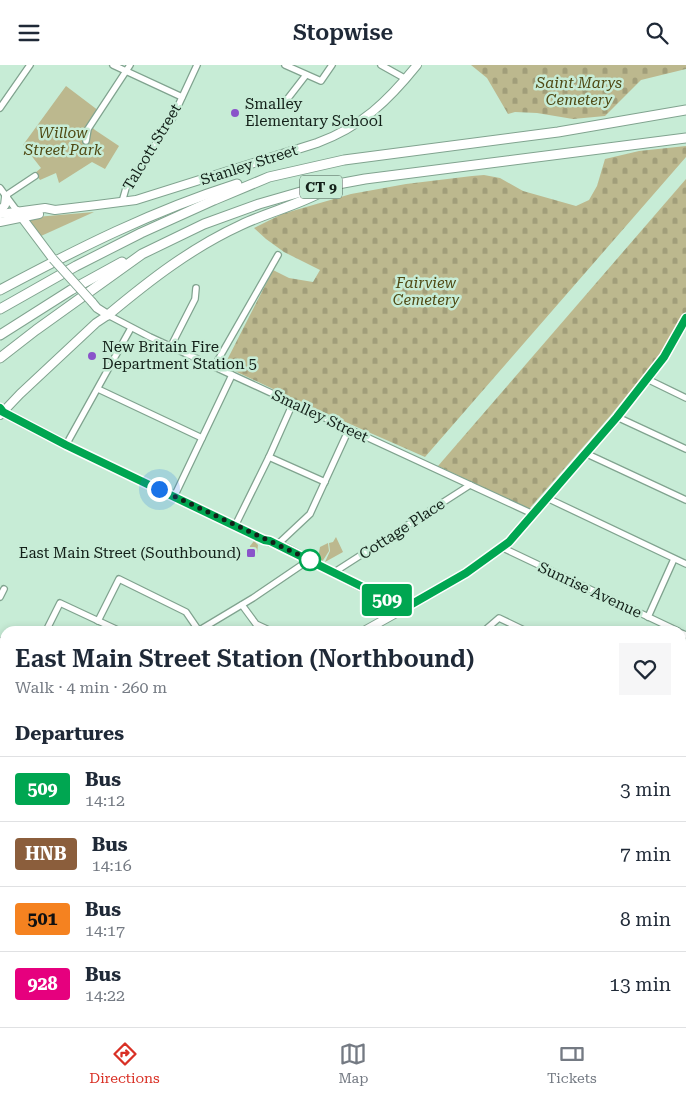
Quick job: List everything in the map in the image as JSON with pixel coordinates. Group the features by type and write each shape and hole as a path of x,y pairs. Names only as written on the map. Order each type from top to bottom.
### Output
{"highway":[{"name":"CT 9","path":"0,309 76,266 141,233 269,177 350,159 558,132 686,109"},
{"name":"CT 9","path":"0,358 142,254 195,228 242,209 288,195 374,178 686,138"},
{"path":"0,291 98,239 147,217 226,188 269,177"},
{"path":"105,312 205,243 254,219 310,197 333,185"},
{"path":"0,335 91,278 115,265 142,254"},
{"path":"0,287 14,283"}],"main road":[{"name":"Stanley Street","path":"19,214 45,213 55,210 122,202 170,190 332,137 366,117 389,98 418,65"},
{"path":"6,196 6,202 0,213 19,214"},
{"path":"19,214 46,251 93,303 105,312 96,323 1,412 388,600 398,612 373,626"},
{"path":"0,222 19,214"},
{"path":"264,540 278,544 309,560 309,563"}],"street":[{"path":"0,108 30,65"},
{"path":"113,65 182,97"},
{"path":"86,141 88,129 130,65"},
{"name":"Talcott Street","path":"122,202 126,188 172,119 197,65"},
{"path":"285,65 321,81 332,65"},
{"path":"381,65 406,79"},
{"path":"282,106 306,75"},
{"path":"6,196 35,176"},
{"path":"0,188 19,214"},
{"path":"214,367 278,255"},
{"path":"170,346 195,299 196,288"},
{"name":"Smalley Street","path":"105,312 131,328 533,514"},
{"path":"398,612 461,576 503,548 617,417 664,357 686,320"},
{"path":"66,445 131,328"},
{"path":"174,497 232,375"},
{"path":"647,379 686,398"},
{"path":"98,389 202,438"},
{"path":"235,526 293,403"},
{"path":"617,417 686,449"},
{"path":"278,544 310,514 349,429"},
{"path":"585,453 686,501"},
{"path":"269,457 325,482"},
{"name":"Cottage Place","path":"333,573 470,485"},
{"path":"546,499 686,565"},
{"name":"Sunrise Avenue","path":"503,548 667,626"},
{"path":"648,617 674,559"},
{"path":"207,626 309,563"},
{"path":"98,621 119,579 186,612 196,626"},
{"path":"0,597 4,589"},
{"path":"48,626 60,603 109,626"},
{"path":"242,605 258,626"},
{"path":"490,626 499,618 514,626"}],"green space":[{"name":"Saint Marys Cemetery","path":"471,65 686,65 686,69 641,80 605,116 573,119 537,113 515,112 508,114 487,78"},
{"name":"Willow Street Park","path":"66,86 99,111 90,125 119,146 105,169 92,162 59,183 56,173 40,180 35,173 41,168 23,145"},
{"name":"Fairview Cemetery","path":"686,146 686,157 425,457 224,366 273,270 289,278 313,282 320,270 284,252 254,228 282,214 351,194 406,184 484,175 500,178 523,191 576,206 589,200 597,186 605,159 639,151"},
{"path":"686,179 686,312 658,357 610,416 529,509 438,466"},
{"path":"94,212 41,236 31,223 31,220 36,217"},
{"path":"336,537 343,552 325,562 330,551 329,543 333,542"},
{"path":"254,541 258,545 257,554 249,556 250,546"},
{"path":"328,543 329,551 322,562 318,558 320,547"}],"bus line":[{"name":"509","path":"0,408 3,412 66,445 264,540 270,541 385,598 392,603 398,612 466,573 503,549 617,417 664,357 686,318"}],"place":[{"name":"Smalley Elementary School","path":"235,113"},
{"name":"New Britain Fire Department Station 5","path":"92,356"},
{"name":"East Main Street (Southbound)","path":"251,553"}],"route":[{"path":"159,489 310,560"}]}
